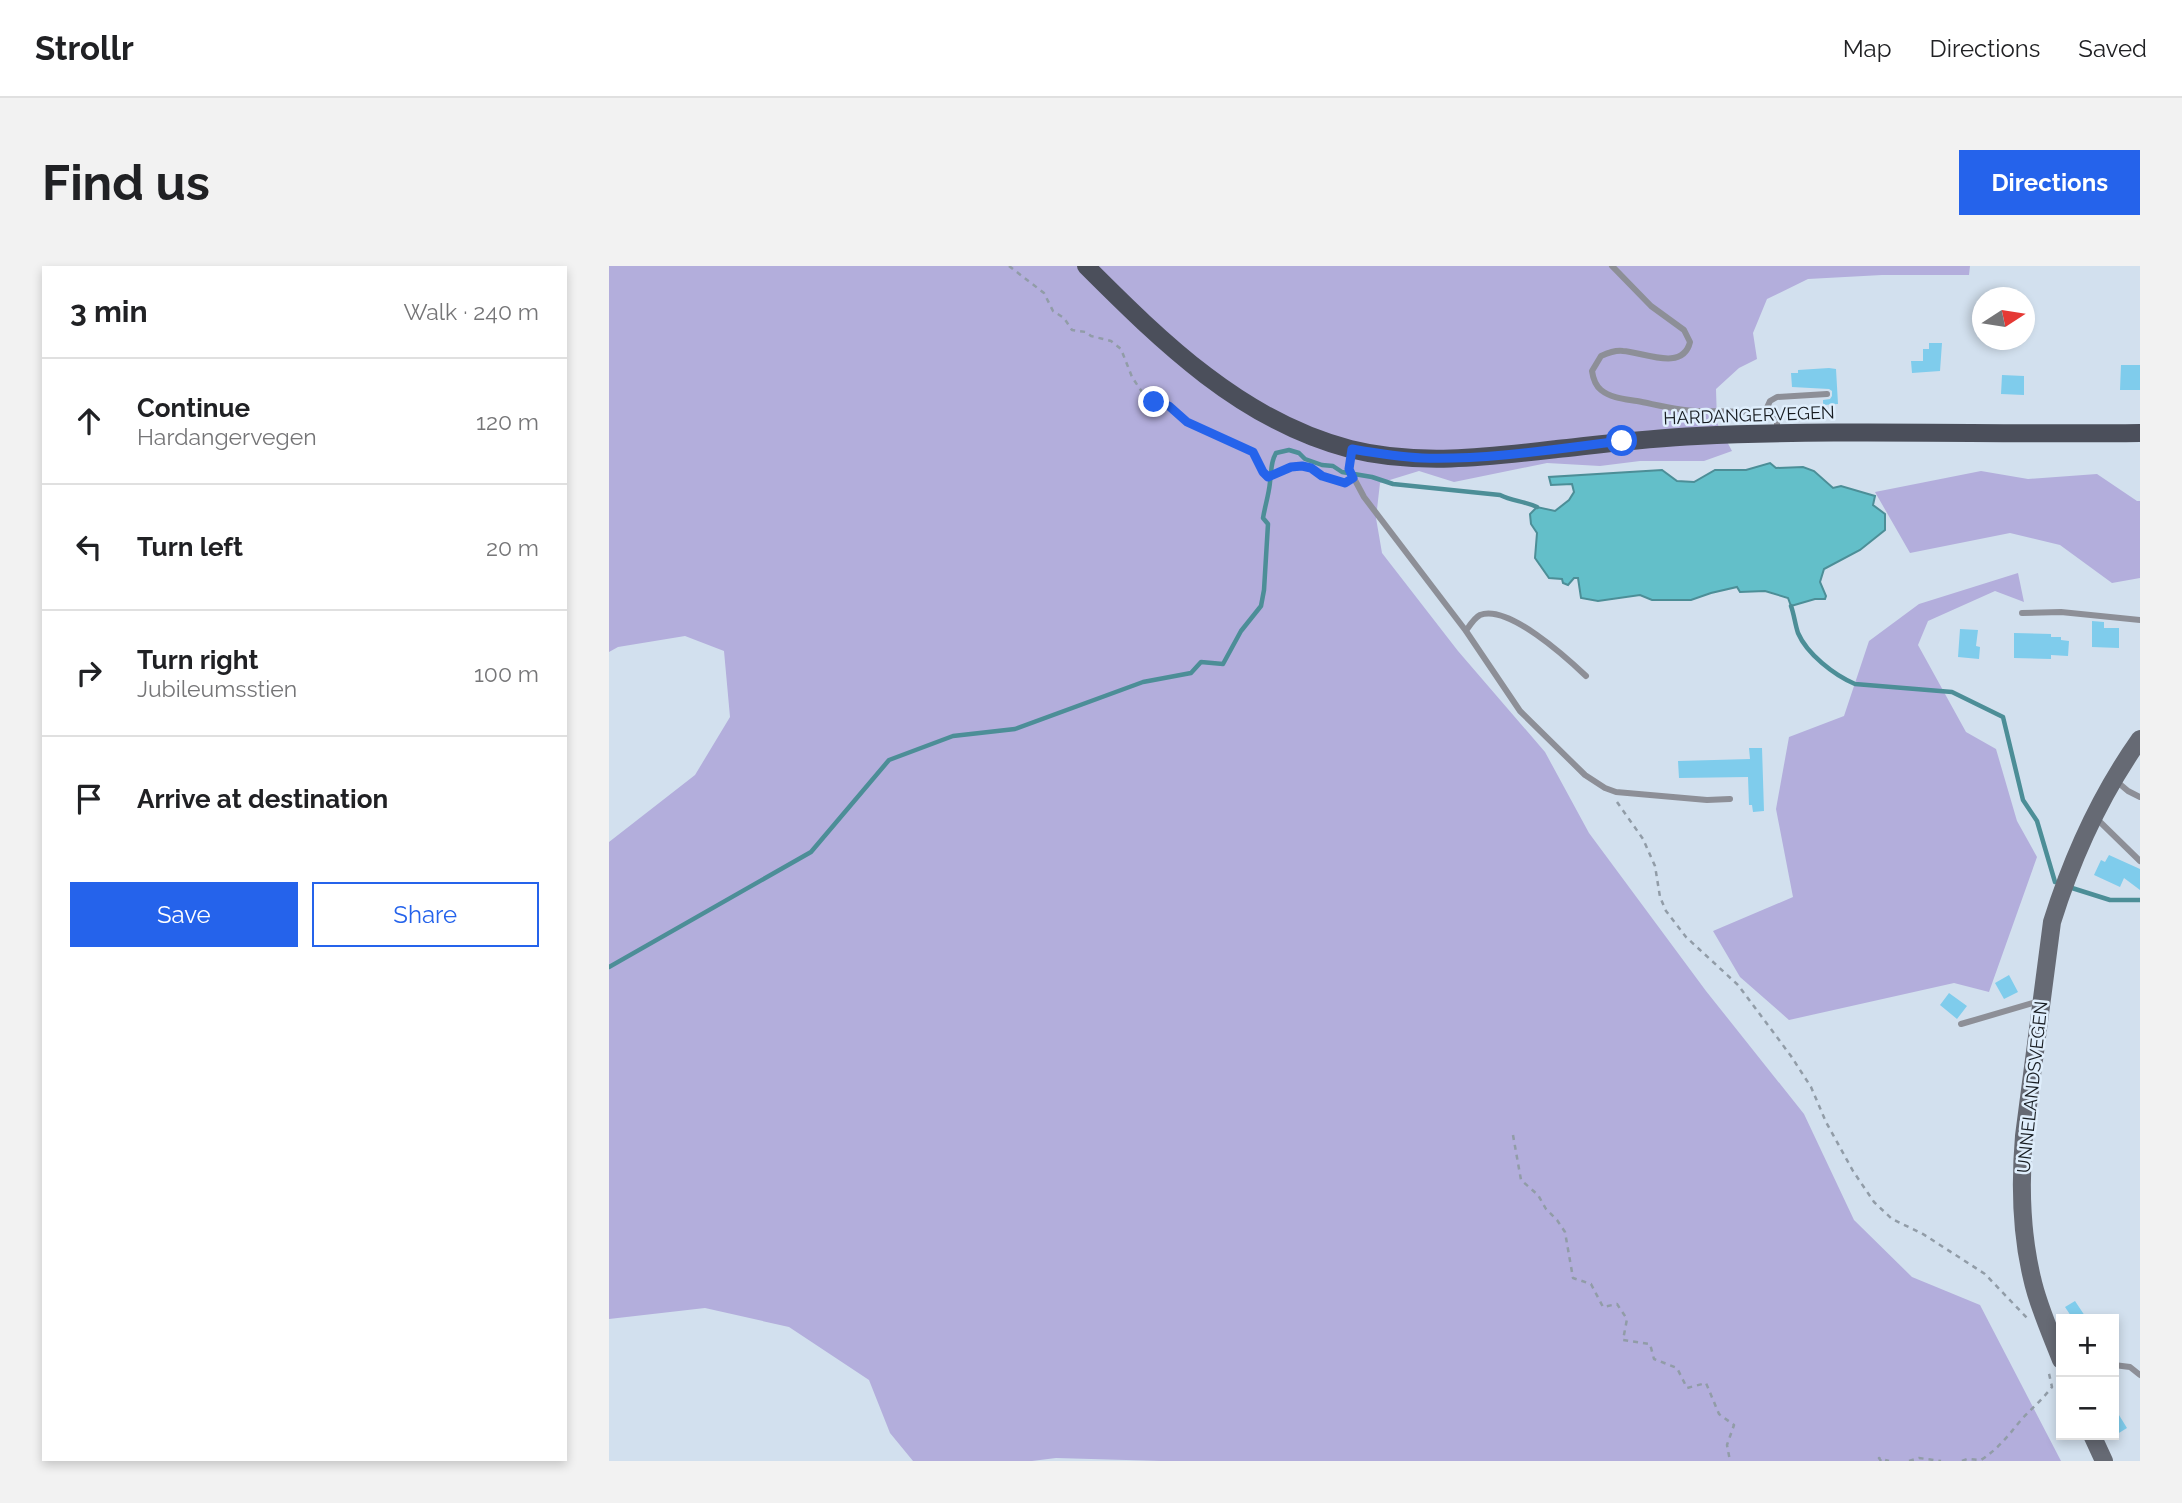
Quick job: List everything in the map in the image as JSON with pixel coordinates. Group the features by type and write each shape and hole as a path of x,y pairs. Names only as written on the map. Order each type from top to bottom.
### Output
{"main road":[{"name":"HARDANGERVEGEN","path":"1086,266 1162,341 1223,388 1272,418 1302,432 1352,449 1444,458 1514,454 1653,439 1777,434 2140,433"},
{"name":"UNNELANDSVEGEN","path":"2055,1365 2032,1280 2022,1204 2024,1136 2041,1001 2052,922 2059,898 2113,778 2140,739"},
{"path":"2094,1440 2104,1461"}],"lane":[{"path":"1612,266 1651,306 1684,330 1690,342 1686,351 1676,358 1618,351 1601,356 1592,371 1603,392 1677,409 1733,410 1777,417 1777,434"},
{"path":"1764,414 1770,401 1777,397 1827,394"},
{"path":"1352,449 1349,469 1364,497 1466,631 1520,711 1585,775 1616,792 1707,800 1730,799"},
{"path":"2022,613 2061,612 2140,620"},
{"path":"1466,631 1477,616 1495,614 1529,628 1586,676"},
{"path":"2113,778 2140,797"},
{"path":"2095,816 2140,861"},
{"path":"1961,1024 2041,1001"},
{"path":"2119,1366 2130,1367 2140,1375"}],"path":[{"path":"1009,266 1044,293 1053,311 1064,318 1072,330 1111,341 1121,349 1132,377 1144,395 1154,402 1169,406 1187,422 1253,452 1268,477 1291,467 1302,466 1345,483 1353,478"},
{"path":"1605,788 1630,818 1643,839 1654,866 1660,897 1666,911 1686,937 1738,985 1791,1056 1811,1087 1826,1122 1853,1171 1874,1202 1892,1219 1923,1234 1985,1274 2027,1319"},
{"path":"1513,1135 1521,1180 1538,1195 1565,1232 1573,1278 1591,1284 1603,1307 1617,1304 1627,1319 1623,1340 1650,1344 1654,1359 1677,1368 1687,1388 1706,1383 1719,1414 1734,1425 1727,1445 1730,1461"},
{"path":"1962,1461 1981,1460 2006,1440 2052,1387 2055,1365"},
{"path":"1881,1461 1879,1458 1889,1461"},
{"path":"1909,1461 1919,1458 1941,1461"}],"shaded area":[{"path":"609,266 1970,266 1969,275 1882,275 1808,279 1767,299 1753,333 1757,359 1739,368 1716,389 1717,423 1732,451 1704,461 1640,461 1600,466 1547,463 1454,482 1419,471 1380,483 1376,518 1382,553 1458,651 1545,752 1589,833 1706,991 1804,1114 1854,1220 1912,1277 1980,1305 2061,1461 1161,1461 1056,1458 1032,1461 913,1461 890,1433 869,1380 789,1327 705,1308 609,1319 609,842 695,775 730,717 724,651 685,636 618,647 609,652"},
{"path":"1981,471 2028,479 2097,474 2140,501 2140,578 2112,583 2060,545 2010,533 1910,553 1875,492"},
{"path":"2018,573 2024,602 1995,591 1928,621 1918,645 1966,732 1996,749 2017,821 2037,857 1989,992 1954,983 1789,1020 1740,977 1713,931 1793,897 1776,809 1789,737 1844,716 1869,641 1919,604"}],"water":[{"path":"1770,463 1776,468 1803,467 1814,471 1833,488 1841,486 1875,496 1873,505 1885,514 1885,530 1860,550 1824,569 1820,582 1825,599 1791,606 1788,598 1765,591 1740,592 1737,587 1691,600 1652,600 1640,595 1598,601 1581,598 1578,578 1574,578 1568,585 1563,583 1562,579 1549,578 1535,558 1537,533 1531,524 1530,514 1537,507 1555,511 1569,500 1574,492 1572,484 1551,485 1549,477 1662,470 1677,481 1694,482 1715,470 1746,470"}],"building":[{"path":"1929,343 1942,343 1940,371 1912,373 1911,361 1923,361 1923,349 1929,349"},
{"path":"2121,365 2140,365 2140,390 2120,390"},
{"path":"1836,369 1838,404 1823,405 1823,400 1832,396 1829,389 1792,387 1791,373"},
{"path":"2002,375 2024,376 2024,395 2001,394"},
{"path":"2092,621 2104,622 2104,628 2119,628 2119,648 2092,647"},
{"path":"1960,629 1978,630 1976,646 1980,647 1979,659 1958,657"},
{"path":"2014,633 2051,634 2051,637 2061,637 2061,640 2069,641 2068,656 2051,655 2051,659 2014,658"},
{"path":"1749,748 1762,748 1764,811 1753,812 1752,805 1749,805 1748,777 1679,778 1678,761 1750,759"},
{"path":"2109,855 2140,869 2140,890 2124,878 2120,887 2094,875 2101,860 2105,862"},
{"path":"2009,975 2018,992 2004,999 1995,983"},
{"path":"1949,993 1967,1006 1957,1019 1940,1005"},
{"path":"2075,1301 2084,1314 2070,1314 2065,1307"},
{"path":"2119,1415 2127,1428 2119,1433"}],"waterway":[{"path":"609,967 811,852 889,760 953,736 1015,729 1143,682 1191,673 1201,662 1223,664 1241,631 1261,606 1268,524 1263,518 1276,453 1289,450 1299,453 1305,459 1333,466 1342,472 1393,484 1500,495 1537,507"},
{"path":"1791,606 1798,633 1808,649 1822,663 1847,680 1855,684 1952,692 2003,717 2023,800 2037,821 2055,882"},
{"path":"2072,888 2110,900 2140,900"}],"route":[{"path":"1154,402 1169,406 1187,422 1253,452 1268,477 1291,467 1302,466 1345,483 1353,478 1349,469 1352,449 1420,458 1444,458 1514,454 1622,441"}]}
